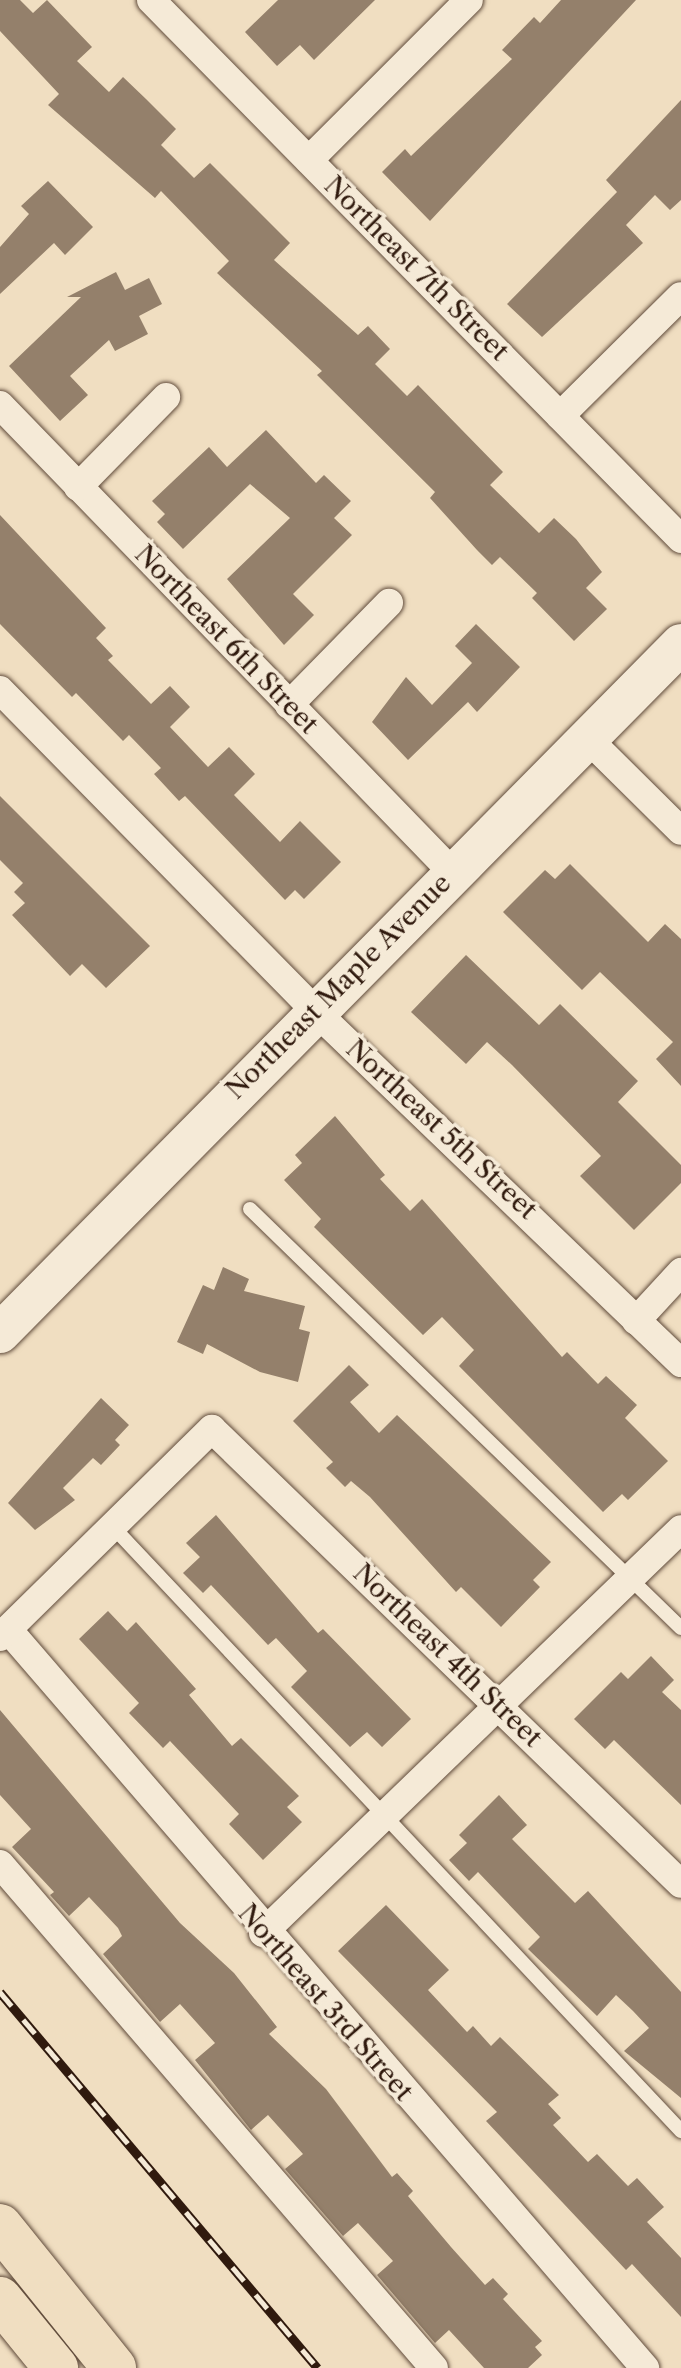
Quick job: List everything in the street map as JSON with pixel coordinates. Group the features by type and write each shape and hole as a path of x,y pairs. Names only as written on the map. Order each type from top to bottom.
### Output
{"highway":[{"path":"0,2226 114,2368"},
{"path":"0,2299 56,2368"}],"main road":[{"name":"Northeast Maple Avenue","path":"0,1333 681,644"}],"street":[{"name":"Northeast 7th Street","path":"151,0 681,539"},
{"path":"309,160 469,0"},
{"path":"560,416 681,296"},
{"path":"78,487 166,397"},
{"name":"Northeast 6th Street","path":"0,405 453,873"},
{"path":"289,705 389,603"},
{"name":"Northeast 5th Street","path":"0,690 315,1011 681,1363"},
{"path":"587,738 681,831"},
{"path":"636,1321 681,1272"},
{"name":"Northeast 4th Street","path":"114,1528 212,1429 681,1884"},
{"path":"6,1635 114,1528"},
{"path":"263,1933 390,1817 681,1529"},
{"name":"Northeast 3rd Street","path":"6,1635 645,2368"},
{"path":"0,1864 434,2368"}],"lane":[{"path":"250,1209 681,1628"},
{"path":"114,1528 390,1817 681,2131"}],"building":[{"path":"0,0 20,0 33,13 47,0 92,47 77,61 109,92 123,77 176,129 161,145 194,178 210,163 290,243 274,260 358,335 368,326 390,349 375,364 407,396 418,385 503,472 490,485 539,533 554,518 576,539 602,572 586,588 607,609 574,641 532,598 537,593 500,557 492,565 477,550 430,498 435,492 317,375 322,371 217,273 229,261 161,191 155,198 48,105 59,94 0,31"},
{"path":"278,0 375,0 314,60 300,45 277,66 245,32"},
{"path":"561,0 636,0 430,221 382,172 405,149 411,156 512,59 502,50 534,17 540,23"},
{"path":"681,100 681,200 670,210 655,195 626,225 643,243 542,337 507,304 617,192 606,180"},
{"path":"48,181 93,227 65,255 54,243 0,294 0,247 29,214 21,206"},
{"path":"116,272 125,290 149,278 162,304 139,316 148,334 115,351 109,340 70,376 88,395 60,421 9,366 81,297 67,297"},
{"path":"266,430 316,483 324,475 351,501 334,518 352,535 293,594 314,615 284,645 227,579 290,518 250,484 183,549 157,522 165,514 152,501 209,447 227,467"},
{"path":"0,515 106,628 96,638 113,656 108,660 151,704 170,686 190,707 170,727 208,767 229,747 255,774 234,795 280,842 300,821 341,862 304,899 295,890 285,900 185,796 179,801 154,774 161,768 129,735 123,741 76,693 72,697 0,624"},
{"path":"476,624 520,667 477,712 468,702 408,760 372,722 406,677 432,705 472,663 455,646"},
{"path":"0,796 150,946 106,988 82,964 70,976 12,915 25,903 14,892 23,883 0,860"},
{"path":"570,864 648,942 665,924 681,939 681,1086 656,1059 673,1042 600,972 582,990 503,912 545,870 555,879"},
{"path":"466,955 539,1025 560,1004 638,1081 618,1102 681,1165 681,1183 634,1230 580,1176 601,1156 512,1065 487,1042 466,1064 411,1012"},
{"path":"335,1116 385,1175 380,1179 410,1211 422,1199 562,1357 567,1352 598,1384 606,1376 637,1405 625,1418 668,1461 628,1500 622,1494 603,1512 459,1366 474,1350 442,1317 423,1335 314,1227 321,1219 284,1180 302,1163 295,1155"},
{"path":"223,1267 249,1279 244,1291 305,1306 299,1329 310,1332 298,1382 260,1372 207,1344 203,1354 177,1342 203,1285 214,1290"},
{"path":"349,1365 369,1385 350,1402 379,1433 397,1415 551,1562 533,1580 540,1587 501,1627 461,1587 456,1592 370,1497 351,1481 345,1487 326,1468 333,1462 293,1421"},
{"path":"101,1398 129,1425 115,1440 120,1445 101,1465 93,1458 63,1488 75,1500 35,1530 8,1503"},
{"path":"216,1515 318,1633 323,1629 411,1719 382,1747 367,1732 350,1747 291,1687 307,1671 276,1638 268,1645 211,1585 203,1593 183,1573 200,1557 186,1543"},
{"path":"108,1611 127,1631 136,1622 196,1689 189,1695 232,1746 241,1738 299,1796 287,1807 302,1822 263,1860 229,1824 239,1814 170,1741 163,1748 129,1713 139,1703 79,1639"},
{"path":"651,1656 674,1680 662,1692 681,1710 681,1805 614,1740 605,1749 574,1719 621,1672 628,1679"},
{"path":"0,1710 180,1923 234,1973 277,2027 269,2034 326,2089 392,2177 397,2173 413,2191 408,2196 451,2247 485,2285 493,2278 508,2294 503,2299 542,2341 535,2347 542,2355 528,2368 484,2368 449,2330 435,2343 377,2275 393,2261 358,2223 343,2236 285,2169 303,2154 268,2115 251,2130 195,2060 215,2043 180,2004 160,2022 103,1954 122,1936 118,1928 89,1897 69,1916 50,1895 54,1892 12,1847 31,1829 0,1795"},
{"path":"499,1795 527,1825 512,1839 575,1903 588,1891 681,1992 681,2098 624,2051 649,2028 633,2011 616,1995 597,2016 528,1949 540,1937 478,1872 469,1881 449,1860 467,1843 459,1835"},
{"path":"386,1905 449,1970 428,1990 467,2032 473,2026 491,2046 500,2037 559,2095 548,2104 561,2118 553,2125 588,2162 597,2154 628,2186 637,2178 664,2207 647,2222 681,2258 681,2317 632,2264 626,2270 486,2121 497,2112 338,1951"}],"railway":[{"path":"0,1992 318,2368"}]}
